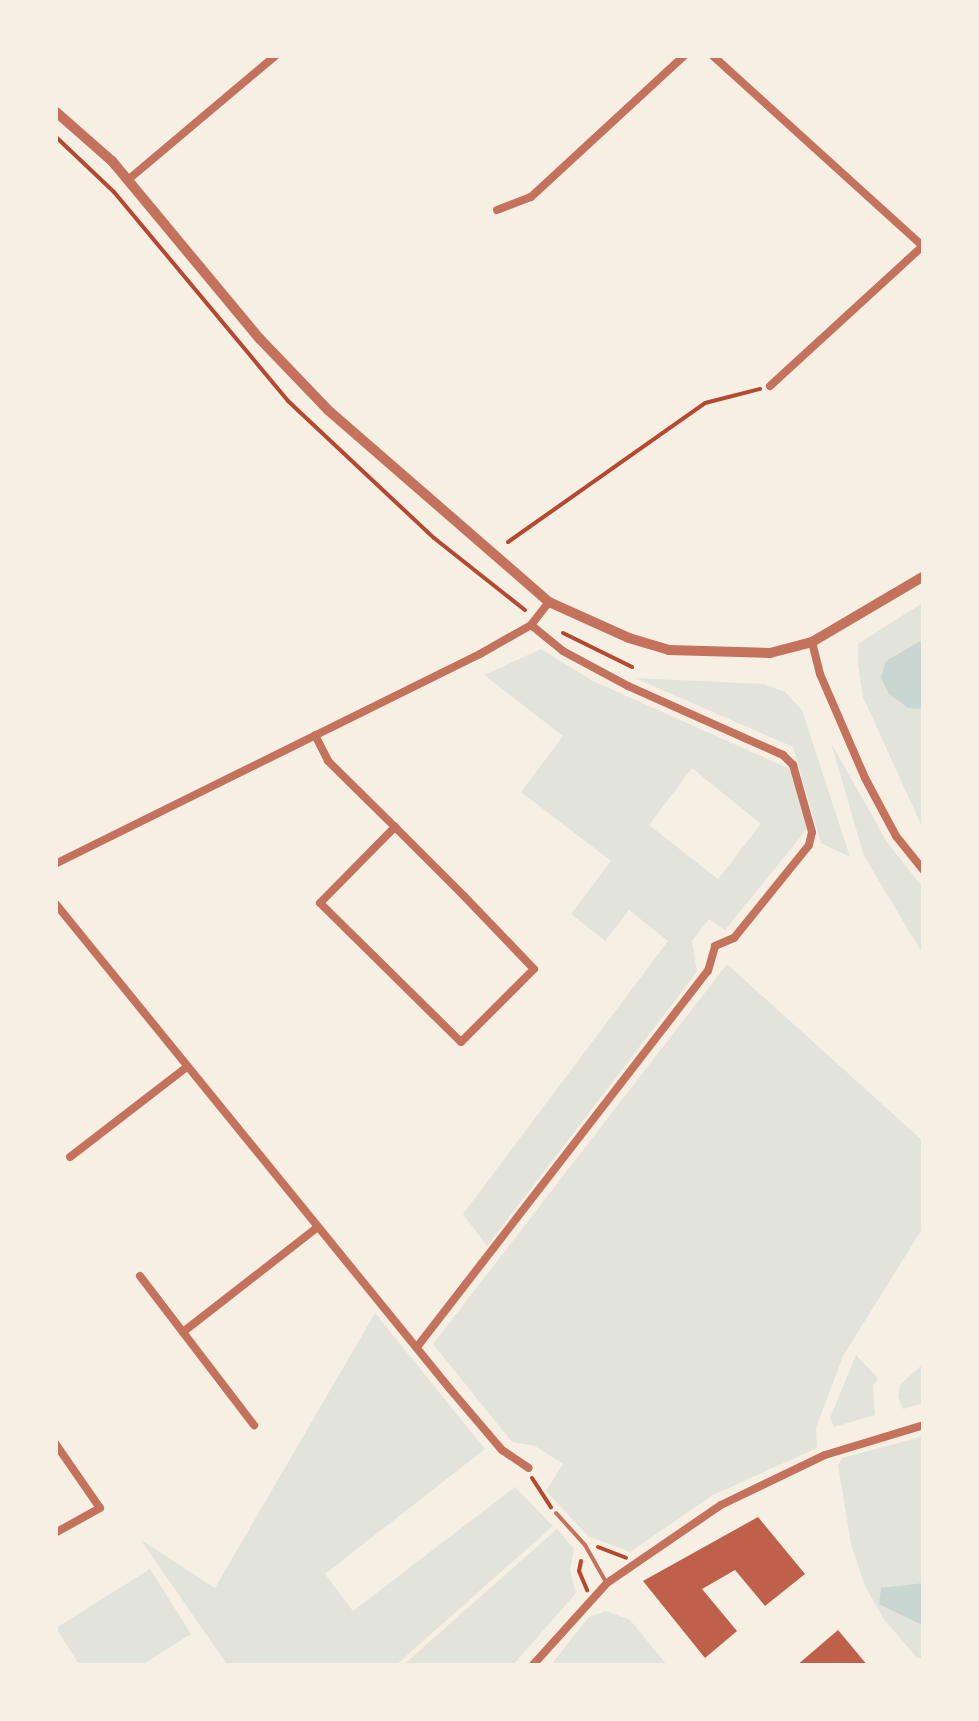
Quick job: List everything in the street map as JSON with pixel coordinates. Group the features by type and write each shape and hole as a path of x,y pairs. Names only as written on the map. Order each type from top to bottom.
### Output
{"street":[{"path":"129,179 276,55"},
{"path":"496,210 531,197 686,55"},
{"path":"712,55 924,246 770,386"},
{"path":"55,111 129,179 260,340 328,410 549,602 629,638 669,650 735,655 812,642 924,576"},
{"path":"55,864 531,625 549,602"},
{"path":"417,1348 708,971 714,946 734,938 809,844 812,832 793,765 783,756 628,686 563,651 531,625"},
{"path":"812,642 820,674 865,778 896,836 924,871"},
{"path":"315,735 328,761 395,827 534,969 461,1042 320,903 395,827"},
{"path":"55,903 502,1450 529,1468"},
{"path":"70,1158 187,1068"},
{"path":"183,1332 318,1228"},
{"path":"140,1276 254,1425"},
{"path":"532,1666 590,1599 632,1562 772,1477 825,1454 924,1426"},
{"path":"55,1443 100,1508 55,1533"}],"lane":[{"path":"556,1513 584,1545 607,1583"}],"path":[{"path":"508,542 705,403 770,386"},
{"path":"529,1468 535,1488 556,1513"},
{"path":"590,1599 580,1571 584,1545 612,1549 632,1562"}],"shaded area":[{"path":"924,602 924,831 863,697 858,644"},
{"path":"924,639 924,709 908,708 888,693 881,677 886,661"},
{"path":"541,649 593,681 790,769 807,829 725,930 709,919 692,941 697,972 487,1246 463,1214 668,941 629,910 605,941 571,914 611,861 521,792 563,736 484,675","holes":["692,768 761,824 718,879 649,825"]},
{"path":"635,678 764,684 785,692 802,710 850,857 821,843 793,747"},
{"path":"831,743 887,842 924,889 924,956 864,856"},
{"path":"727,964 924,1142 924,1226 843,1356 816,1428 817,1448 713,1495 630,1552 588,1536 546,1491 563,1464 535,1446 512,1442 433,1344"},
{"path":"375,1313 485,1449 325,1574 353,1611 515,1487 553,1526 395,1666 228,1666 141,1540 215,1588"},
{"path":"856,1355 878,1378 873,1386 875,1415 834,1427 830,1418"},
{"path":"924,1363 924,1403 903,1409 898,1397 900,1385"},
{"path":"924,1436 924,1658 917,1658 883,1618 865,1586 851,1544 838,1465 842,1458"},
{"path":"557,1529 574,1549 570,1571 576,1593 512,1666 402,1666"},
{"path":"150,1569 191,1634 140,1666 80,1666 56,1628"},
{"path":"924,1583 924,1626 879,1604 881,1588"},
{"path":"606,1611 630,1620 668,1666 550,1666 589,1617"}],"building":[{"path":"758,1517 805,1574 765,1606 735,1570 702,1589 737,1631 705,1658 643,1581"},
{"path":"838,1630 868,1666 796,1666"}]}
